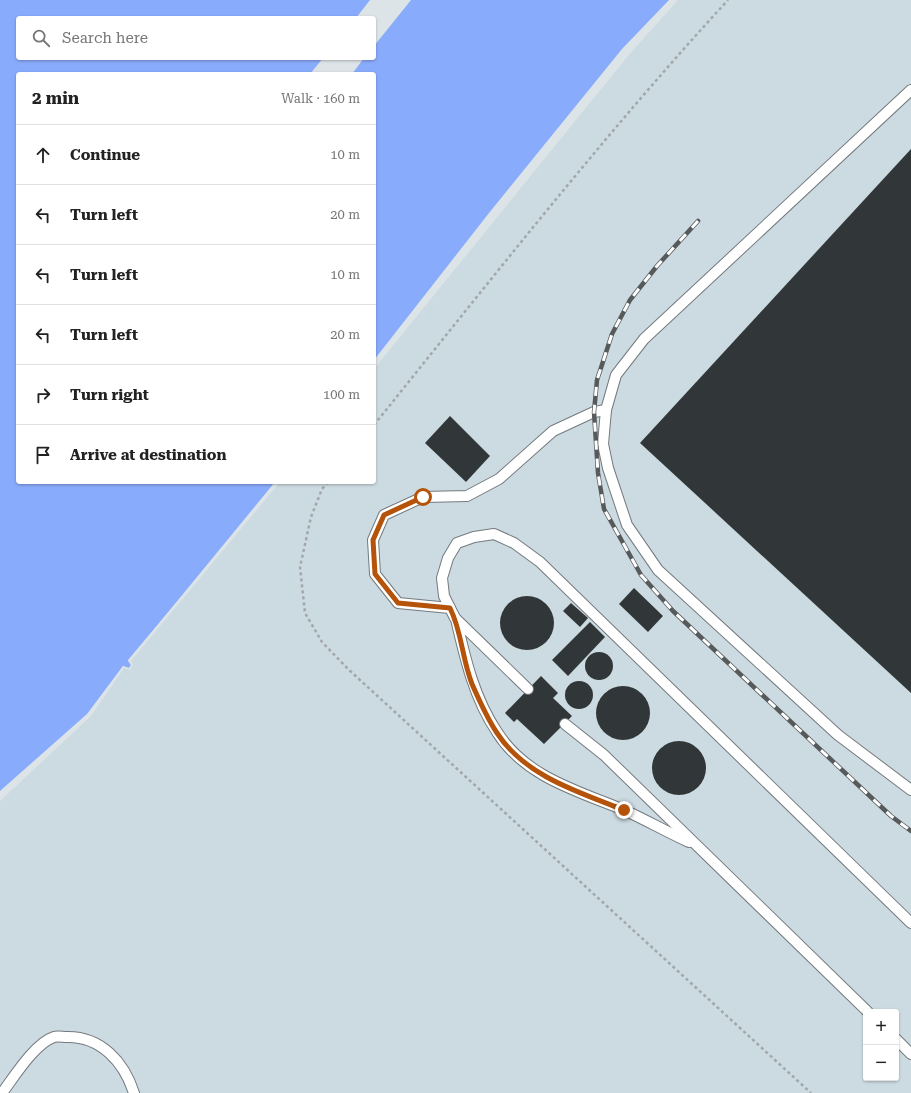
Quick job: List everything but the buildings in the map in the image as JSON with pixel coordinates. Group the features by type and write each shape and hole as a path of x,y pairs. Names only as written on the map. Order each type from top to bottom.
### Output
{"lane":[{"path":"911,90 644,339 616,376 606,410 603,444 608,468 627,525 658,570 838,735 911,790"},
{"path":"450,608 398,603 375,574 373,540 384,515 423,497 467,496 499,479 553,431 594,412 606,410"},
{"path":"698,846 624,810 560,785 522,761 497,733 472,683 455,618 444,596 442,578 448,558 457,543 474,537 494,534 514,543 540,562 911,923"},
{"path":"455,618 528,689"},
{"path":"565,724 604,755 865,1009"},
{"path":"2,1093 34,1050 54,1038 78,1037 97,1044 114,1057 129,1078 134,1093"},
{"path":"899,1042 911,1054"}],"path":[{"path":"376,423 661,72 728,0"},
{"path":"326,484 322,489 311,517 300,567 305,613 322,642 348,670 811,1093"}],"shaded area":[{"path":"676,0 911,0 911,1093 0,1093 0,799 128,661 276,484 376,484 376,365 627,55"}],"water":[{"path":"0,0 676,0 627,55 376,365 376,72 16,72 16,484 276,484 128,660 131,665 129,668 123,666 90,715 0,799"}],"pier":[{"path":"370,0 411,0 376,44 376,16 358,16"},
{"path":"669,0 678,0 628,56 376,367 376,357 489,213 622,49"},
{"path":"321,60 362,60 354,72 312,72"},
{"path":"273,484 278,484 131,661 133,665 130,670 124,668 91,716 0,801 0,791 87,714 123,666 129,668 131,665 128,661"}],"railway":[{"path":"698,221 657,266 630,300 612,334 597,380 594,412 598,473 604,509 641,575 673,611 891,816 911,831"}],"route":[{"path":"423,497 384,515 373,540 375,574 398,603 450,608 455,618 472,683 497,733 522,761 560,785 624,810"}]}
